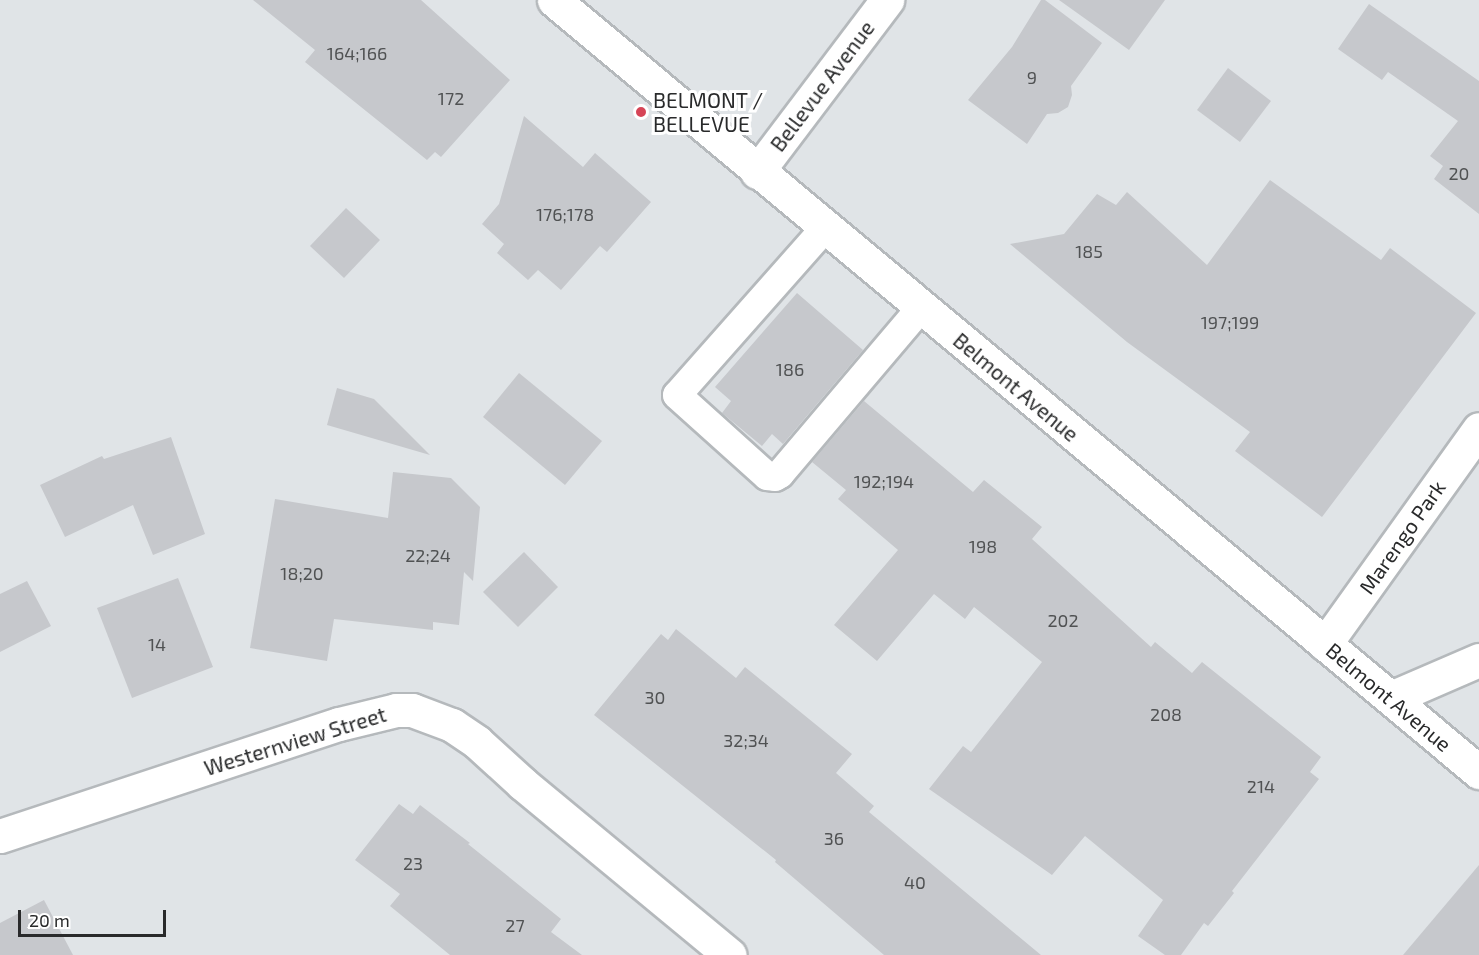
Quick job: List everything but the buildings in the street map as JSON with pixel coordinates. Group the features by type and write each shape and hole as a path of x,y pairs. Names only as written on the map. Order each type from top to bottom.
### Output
{"street":[{"name":"Belmont Avenue","path":"554,0 757,172 1479,772"},
{"name":"Bellevue Avenue","path":"757,172 887,0"},
{"name":"Marengo Park","path":"1325,645 1479,429"},
{"path":"1391,698 1479,660"},
{"name":"Westernview Street","path":"0,836 339,724 396,710 412,710 445,722 477,742 523,784 730,955"}],"lane":[{"path":"825,228 677,395 767,476 775,477 780,474 921,308"}],"place":[{"name":"BELMONT / BELLEVUE","path":"641,112"}]}
